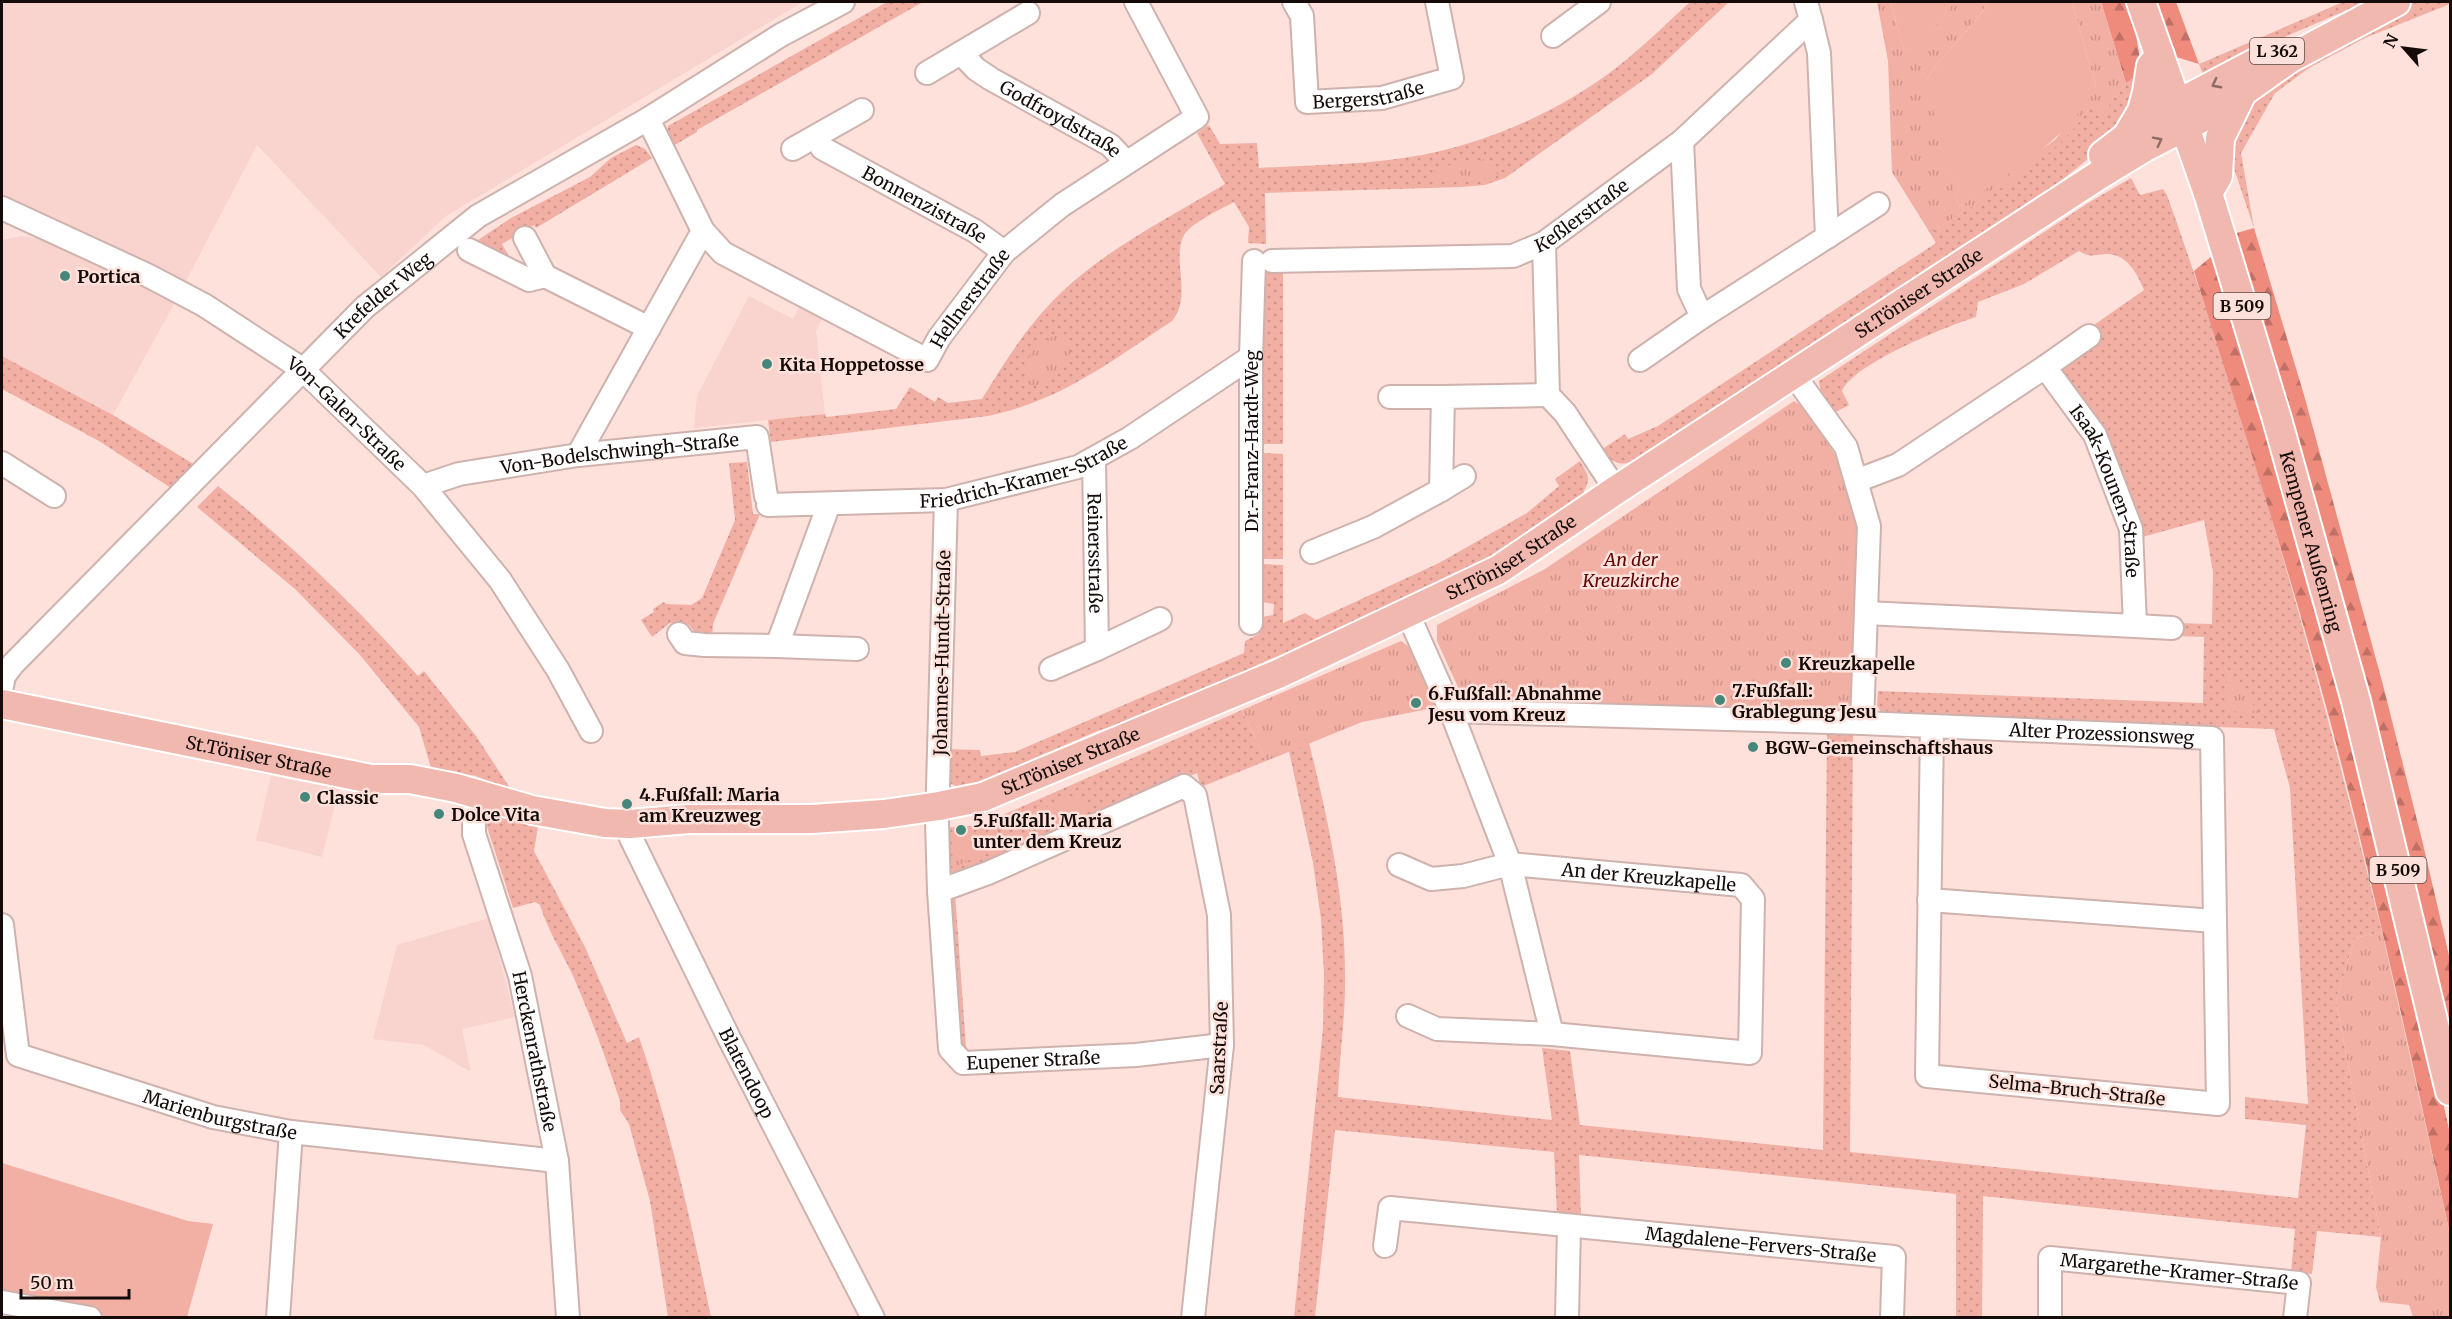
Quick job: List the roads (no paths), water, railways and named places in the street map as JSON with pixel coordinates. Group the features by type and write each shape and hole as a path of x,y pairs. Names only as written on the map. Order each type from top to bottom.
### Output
{"main road":[{"name":"Kempener Außenring","path":"2141,2 2208,193 2277,419 2342,649 2451,1091"},
{"name":"St.Töniser Straße","path":"2,704 371,779 410,779 474,793 542,812 605,823 630,824 689,819 812,819 939,807 983,797 1278,674 1498,570 2019,226 2040,215 2145,147 2214,86 2300,39 2381,2"},
{"name":"St.Töniser Straße","path":"2019,226 2036,209 2127,135 2180,115 2217,110 2289,59 2396,2"},
{"path":"2127,135 2142,111 2151,66 2160,56"},
{"path":"2208,193 2218,176 2220,138 2243,92"}],"street":[{"name":"Krefelder Weg","path":"2,686 4,676 13,664 365,307 478,216 648,118 781,35 843,2"},
{"name":"Hellnerstraße","path":"648,118 703,231 723,253 927,360 939,338 1004,252 1062,205 1197,117 1136,2"},
{"name":"Bergerstraße","path":"1294,2 1302,16 1307,102 1382,98 1452,78 1437,2"},
{"path":"1553,36 1599,2"},
{"path":"1808,11 1820,53 1827,237"},
{"name":"Keßlerstraße","path":"1263,261 1513,256 1544,243 1682,141 1808,11"},
{"path":"927,73 1028,13"},
{"name":"Godfroydstraße","path":"970,47 976,69 1110,145 1126,162"},
{"path":"793,149 862,110"},
{"name":"Bonnenzistraße","path":"824,132 842,143 844,161 975,231 1004,252"},
{"path":"1682,141 1689,289 1701,317"},
{"path":"1640,360 1701,317 1878,204"},
{"name":"Von-Galen-Straße","path":"2,208 147,275 204,305 302,369 423,486 500,580 558,670 591,731"},
{"path":"578,455 703,231"},
{"path":"525,238 545,276 649,328"},
{"path":"1544,243 1548,395 1565,413 1616,490"},
{"path":"469,250 529,280 545,276"},
{"name":"Dr.-Franz-Hardt-Weg","path":"1251,623 1251,357 1263,261"},
{"path":"1856,481 1898,465 2089,336"},
{"name":"Friedrich-Kramer-Straße","path":"767,500 829,504 946,500 1078,467 1217,382 1251,357"},
{"name":"Isaak-Kounen-Straße","path":"2045,367 2095,435 2131,529 2135,626"},
{"path":"1794,375 1846,447 1869,526 1862,723"},
{"path":"1390,397 1548,395"},
{"path":"1441,489 1443,397"},
{"name":"Von-Bodelschwingh-Straße","path":"423,486 459,474 578,455 757,437 767,500"},
{"name":"Reinersstraße","path":"1094,459 1097,649"},
{"path":"2,463 54,496"},
{"path":"1312,552 1373,527 1464,476"},
{"name":"Johannes-Hundt-Straße","path":"939,807 946,500"},
{"path":"777,646 829,504"},
{"path":"1866,613 2172,628"},
{"path":"1408,614 1452,711 1510,864 1552,1034"},
{"path":"1051,669 1160,619"},
{"path":"679,634 685,643 704,645 857,649"},
{"name":"Alter Prozessionsweg","path":"1452,711 1862,723 2212,738"},
{"name":"Selma-Bruch-Straße","path":"1932,726 1927,1076 2218,1104 2212,738"},
{"name":"Saarstraße","path":"939,891 988,873 1184,786 1195,795 1219,915 1222,1045 1193,1317"},
{"name":"Herckenrathstraße","path":"474,793 474,834 520,976 557,1161 568,1317"},
{"name":"Eupener Straße","path":"939,807 937,822 939,891 950,1049 963,1063 1136,1055 1222,1045"},
{"name":"Blatendoop","path":"630,824 631,838 729,1038 873,1317"},
{"name":"An der Kreuzkapelle","path":"1399,865 1431,879 1463,876 1510,864 1741,885 1753,899 1750,1053 1552,1034 1437,1029 1408,1016"},
{"path":"1929,900 2215,921"},
{"name":"Marienburgstraße","path":"2,925 18,1055 213,1117 291,1132 557,1161"},
{"path":"278,1317 291,1132"},
{"path":"1385,1246 1390,1208 1569,1226 1567,1317"},
{"name":"Magdalene-Fervers-Straße","path":"1569,1226 1894,1257 1892,1317"},
{"name":"Margarethe-Kramer-Straße","path":"2050,1317 2050,1258 2299,1282 2295,1317"},
{"path":"2,1302 90,1317"}],"place":[{"name":"Portica","path":"65,276"},
{"name":"Kita Hoppetosse","path":"767,364"},
{"name":"Kreuzkapelle","path":"1786,663"},
{"name":"7.Fußfall: Grablegung Jesu","path":"1720,700"},
{"name":"6.Fußfall: Abnahme Jesu vom Kreuz","path":"1416,703"},
{"name":"BGW-Gemeinschaftshaus","path":"1753,747"},
{"name":"Classic","path":"305,797"},
{"name":"4.Fußfall: Maria am Kreuzweg","path":"627,804"},
{"name":"Dolce Vita","path":"439,814"},
{"name":"5.Fußfall: Maria unter dem Kreuz","path":"961,830"}],"park label":[{"name":"An der Kreuzkirche","path":"1631,569"}]}
